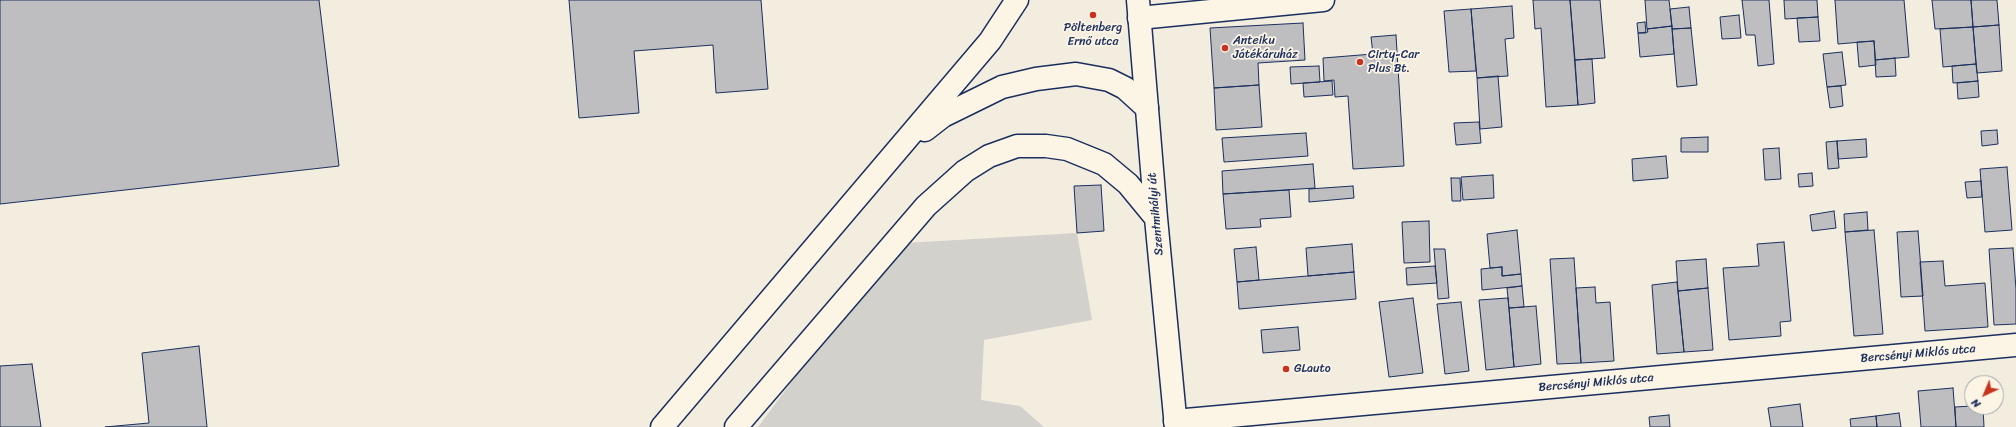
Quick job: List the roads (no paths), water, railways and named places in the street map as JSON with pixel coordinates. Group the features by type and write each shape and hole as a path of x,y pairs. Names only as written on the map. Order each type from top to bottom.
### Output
{"main road":[{"path":"662,427 990,41 1017,0"},
{"path":"1138,9 1323,0"},
{"name":"Szentmihályi út","path":"1138,9 1176,424"},
{"path":"896,153 943,116 1002,87 1036,79 1076,74 1109,80 1125,88 1147,108"},
{"path":"736,427 926,206 965,171 989,156 1017,146 1046,146 1068,149 1104,164 1128,184 1156,218"},
{"name":"Bercsényi Miklós utca","path":"1176,424 2016,345"}],"place":[{"name":"Pöltenberg Ernő utca","path":"1093,15"},
{"name":"Anteiku Játékáruház","path":"1225,48"},
{"name":"Cirty-Car Plus Bt.","path":"1360,62"},
{"name":"GLauto","path":"1286,369"}]}
